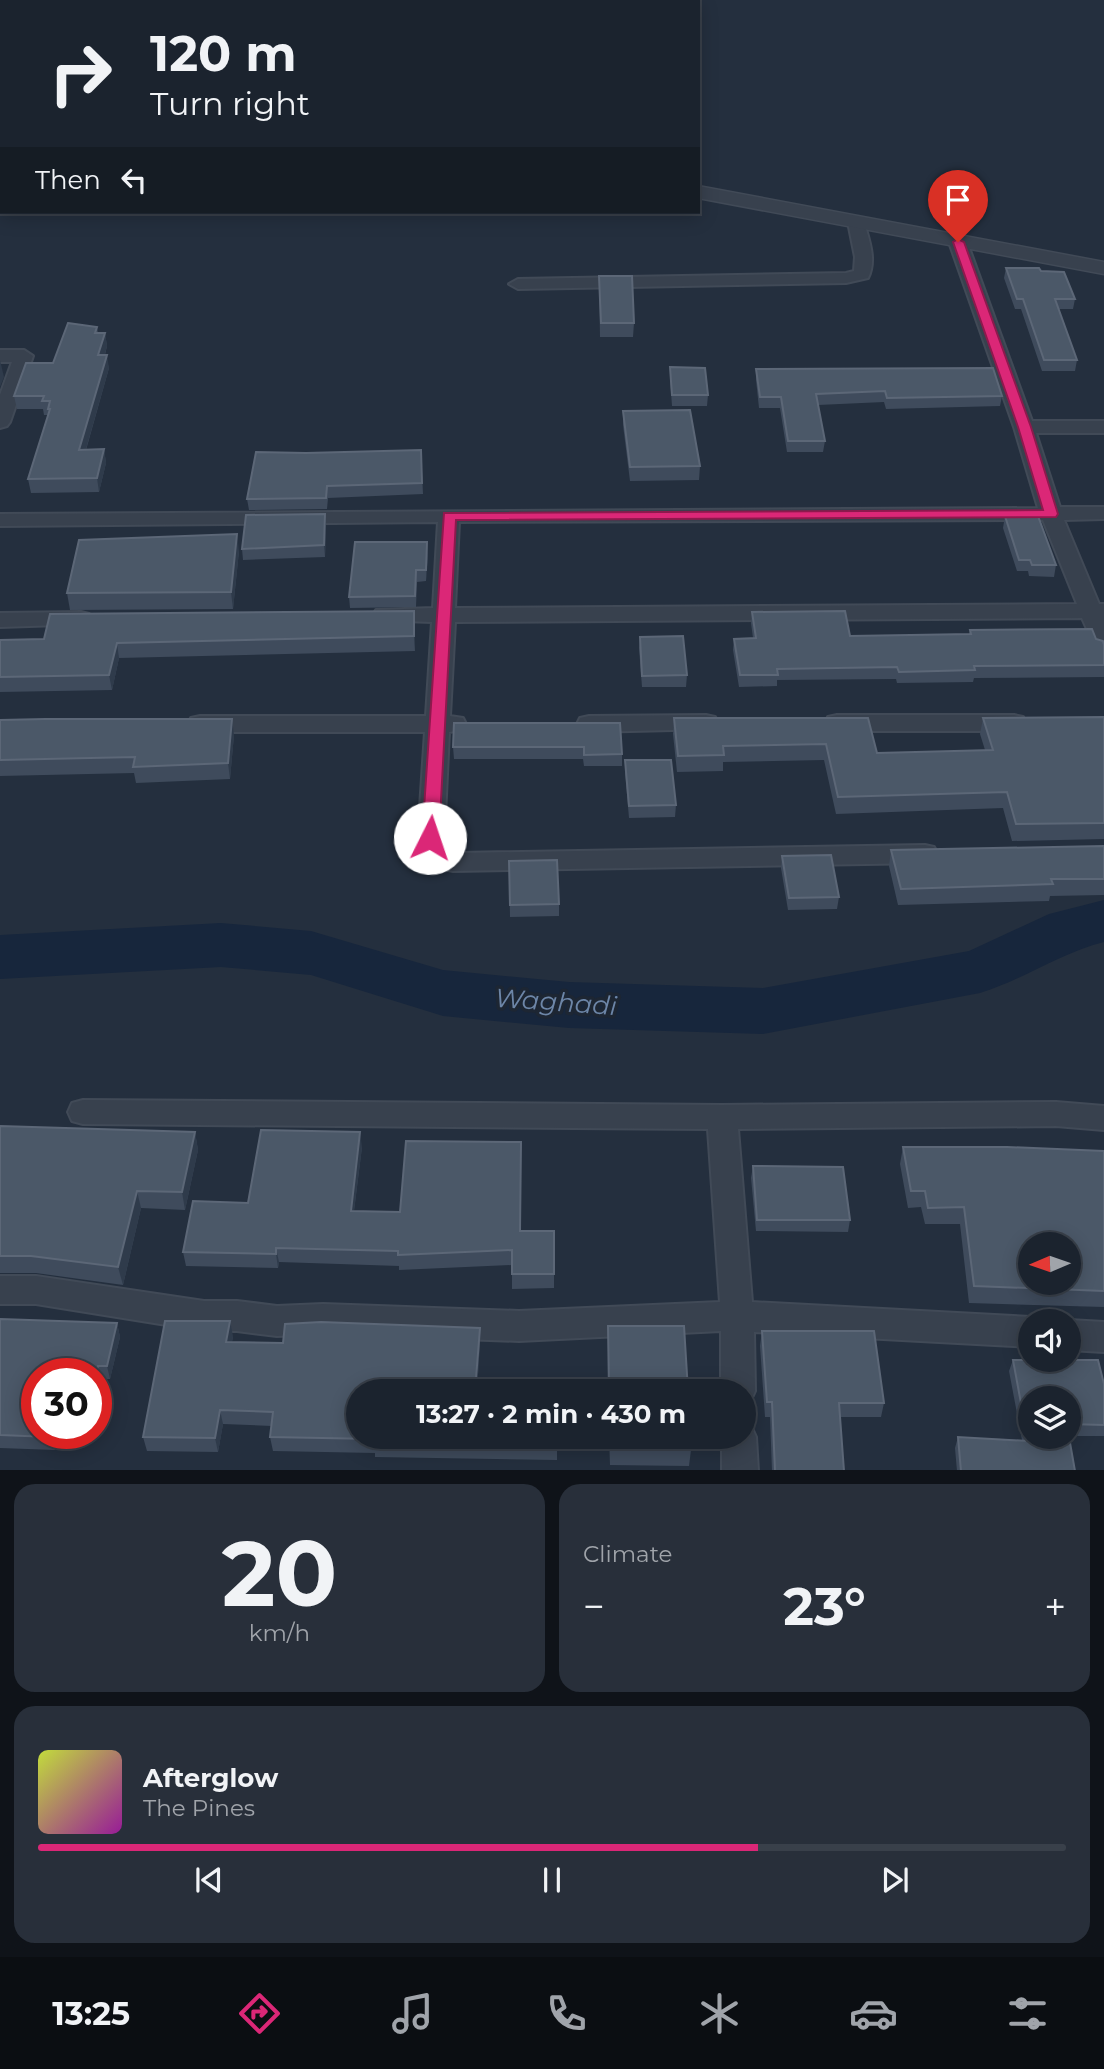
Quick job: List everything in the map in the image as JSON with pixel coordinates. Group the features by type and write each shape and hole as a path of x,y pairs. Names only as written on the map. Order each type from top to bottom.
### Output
{"street":[{"path":"700,192 1104,268"},
{"path":"518,284 846,278 862,274 864,257 856,222"},
{"path":"958,242 1024,427 1051,514 1098,611 1104,644"},
{"path":"0,356 24,356 0,422"},
{"path":"1024,427 1104,427"},
{"path":"0,520 1104,513"},
{"path":"449,516 430,838 437,850 453,862 952,853"},
{"path":"360,616 1098,611"},
{"path":"0,620 97,619"},
{"path":"562,724 729,723"},
{"path":"812,723 1035,723"},
{"path":"178,724 479,724"},
{"path":"83,1112 722,1117 1056,1114 1104,1118"},
{"path":"722,1117 737,1316 738,1379"},
{"path":"0,1290 36,1290 204,1316 237,1316 277,1321 323,1319 519,1326 737,1316 1018,1331"},
{"path":"1081,1335 1104,1336"},
{"path":"739,1449 740,1470"}],"building":[{"path":"1006,268 1039,268 1041,271 1064,272 1075,299 1055,299 1077,360 1044,360 1023,299 1017,299"},
{"path":"599,276 632,276 634,323 601,323"},
{"path":"68,323 97,327 95,333 105,333 98,355 107,355 79,450 104,449 97,478 28,479 50,409 50,401 42,401 44,396 14,396 26,363 53,363"},
{"path":"670,367 705,368 708,395 672,395"},
{"path":"993,368 1002,396 887,398 885,391 816,394 825,441 788,441 781,397 760,397 756,369"},
{"path":"690,410 700,466 630,467 623,411"},
{"path":"421,450 422,483 327,486 326,498 247,499 256,452"},
{"path":"325,514 324,545 242,549 246,515"},
{"path":"1005,516 1038,516 1056,565 1032,565 1030,560 1019,560"},
{"path":"237,534 231,592 67,593 79,540"},
{"path":"355,542 427,542 426,570 416,570 415,596 349,597"},
{"path":"414,611 414,636 117,643 109,675 0,677 0,640 44,639 50,614"},
{"path":"845,611 850,636 971,634 970,630 1092,629 1096,639 1103,641 1104,665 974,666 975,670 899,672 897,667 777,669 778,675 740,675 734,639 756,638 752,612"},
{"path":"683,636 687,675 642,676 640,637"},
{"path":"1104,717 1104,823 1016,824 1007,792 838,797 826,744 723,746 724,755 678,756 674,718 868,718 877,753 993,750 983,718"},
{"path":"232,719 228,763 133,767 135,757 0,760 0,720"},
{"path":"454,723 620,723 622,754 584,755 584,747 453,747"},
{"path":"625,760 671,760 676,805 629,806"},
{"path":"1104,846 1104,879 1051,879 1053,884 901,889 891,850"},
{"path":"831,855 839,897 789,898 782,856"},
{"path":"557,860 559,904 510,905 509,861"},
{"path":"0,1126 195,1132 182,1192 137,1191 118,1267 31,1256 0,1256"},
{"path":"261,1130 360,1132 351,1211 400,1212 406,1141 521,1142 520,1231 554,1231 554,1274 512,1274 512,1250 398,1255 398,1251 276,1248 276,1254 183,1252 193,1201 248,1203"},
{"path":"903,1147 1104,1151 1104,1291 1082,1290 1082,1232 1018,1232 1018,1288 974,1286 964,1207 928,1208 925,1191 911,1191"},
{"path":"753,1166 843,1167 850,1220 757,1220"},
{"path":"0,1319 117,1323 109,1358 21,1358 21,1436 0,1435"},
{"path":"165,1321 230,1321 226,1342 283,1343 285,1324 321,1322 480,1328 476,1379 346,1379 346,1438 270,1437 273,1412 220,1410 215,1438 143,1437"},
{"path":"608,1326 684,1326 687,1379 609,1379"},
{"path":"762,1331 874,1331 884,1403 839,1403 844,1470 775,1470 772,1402 767,1402"},
{"path":"1013,1360 1018,1360 1018,1372 1081,1372 1081,1360 1098,1360 1104,1384 1104,1425 1081,1424 1081,1386 1018,1387"},
{"path":"958,1437 1018,1440 1018,1449 1071,1449 1075,1470 961,1470"},
{"path":"610,1449 691,1449 691,1450"}],"waterway":[{"name":"Waghadi","path":"0,957 221,945 311,953 443,993 569,1005 763,1011 980,971 1070,929 1104,921"}],"route":[{"path":"430,838 449,516 1051,514 1024,427 958,242"}]}
